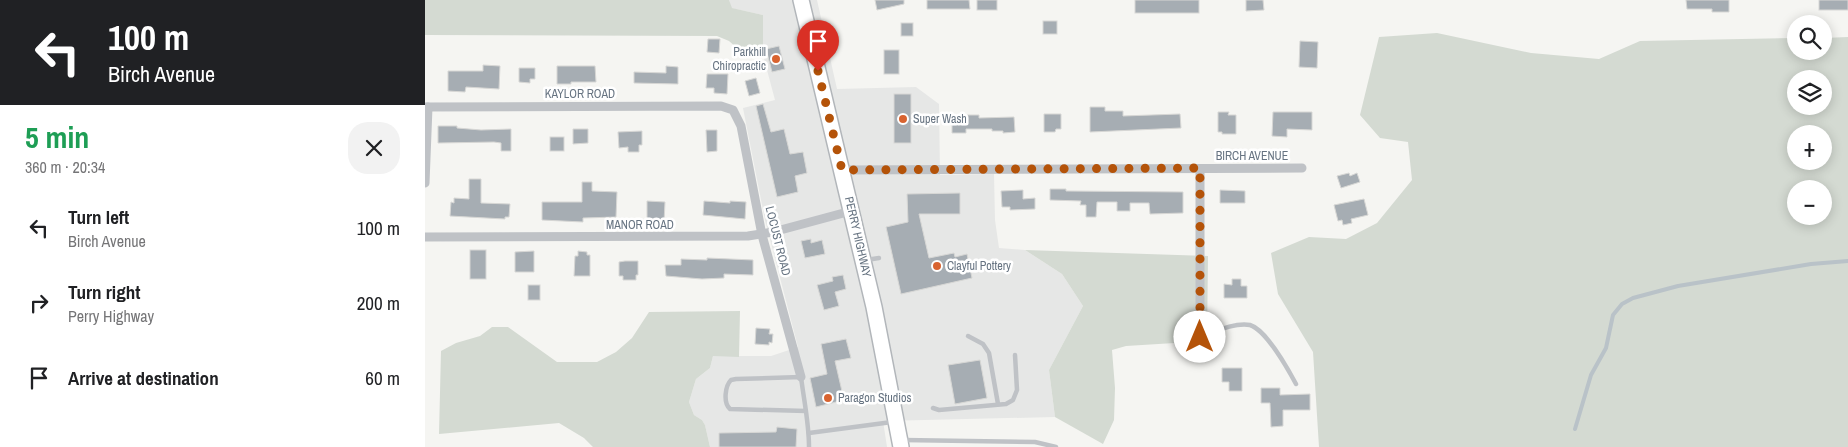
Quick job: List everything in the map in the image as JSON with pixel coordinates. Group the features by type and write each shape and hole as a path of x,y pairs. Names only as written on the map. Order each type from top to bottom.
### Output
{"main road":[{"name":"PERRY HIGHWAY","path":"801,0 884,353 900,443"}],"street":[{"name":"KAYLOR ROAD","path":"426,107 721,106 733,110"},
{"path":"425,183 426,107"},
{"name":"LOCUST ROAD","path":"733,110 741,126 763,234 801,377"},
{"path":"1200,168 1200,337"},
{"name":"BIRCH AVENUE","path":"842,170 1302,168"},
{"name":"MANOR ROAD","path":"425,237 699,237 763,234 851,211"}],"lane":[{"path":"863,261 879,258"},
{"path":"1200,337 1235,326 1250,325 1267,339 1296,384"},
{"path":"968,336 983,344 989,353 998,404"},
{"path":"933,408 939,410 1006,404 1013,400 1016,396 1015,356"},
{"path":"805,411 734,410 727,406 726,403 727,386 731,380 801,377 805,411 809,424 809,447"},
{"path":"809,433 896,422"},
{"path":"900,443 1027,441 1056,447"}],"shaded area":[{"path":"425,0 729,0 732,8 763,15 763,55 745,55 729,41 717,36 425,35"},
{"path":"729,0 817,0 837,89 916,87 939,104 940,175 994,174 995,220 999,248 1025,250 1062,274 1083,306 1049,370 1055,417 883,421 887,447 710,447 705,425 702,420 694,415 689,402 696,379 710,368 713,356 771,356 798,347 765,220 743,108 775,100 763,55 763,15 731,8"},
{"path":"1437,33 1531,53 1599,59 1640,41 1787,38 1787,60 1832,60 1832,38 1848,37 1848,447 1319,447 1313,352 1278,294 1271,253 1309,237 1346,239 1377,223 1412,180 1408,142 1380,138 1360,115 1379,37"},
{"path":"1025,250 1208,256 1207,341 1126,346 1112,350 1115,388 1114,420 1103,444 1055,417 1049,370 1083,306 1062,274"},
{"path":"740,311 739,357 713,356 710,368 696,379 689,402 694,415 702,420 705,425 710,447 593,447 584,438 559,423 439,434 441,351 456,343 480,336 492,327 508,327 557,362 597,362 616,352 632,338 649,312"}],"building":[{"path":"875,0 904,0 904,4 877,10"},
{"path":"927,0 969,0 970,9 927,9"},
{"path":"977,0 997,0 997,10 977,10"},
{"path":"1135,0 1199,0 1199,13 1135,13"},
{"path":"1246,0 1263,0 1264,10 1246,11"},
{"path":"1686,0 1729,0 1729,12 1712,12 1712,9 1687,9"},
{"path":"1819,0 1848,0 1848,10 1819,10"},
{"path":"1043,21 1057,21 1057,34 1043,34"},
{"path":"901,23 913,23 913,36 901,36"},
{"path":"708,39 720,39 719,53 707,52"},
{"path":"1300,41 1318,42 1317,68 1299,67"},
{"name":"Parkhill Chiropractic","path":"779,46 785,69 772,72 766,49"},
{"path":"884,50 899,50 899,74 884,74"},
{"path":"483,65 500,66 499,89 466,87 465,92 448,91 448,71 483,71"},
{"path":"557,66 595,66 596,82 557,84"},
{"path":"666,66 678,67 678,84 634,83 634,72 666,73"},
{"path":"519,68 535,68 535,79 530,79 530,83 519,82"},
{"path":"707,74 728,74 727,94 714,93 714,88 706,88"},
{"path":"756,78 760,93 749,96 745,81"},
{"name":"Super Wash","path":"894,94 911,94 911,143 894,143"},
{"path":"763,104 771,132 784,129 790,154 803,152 807,173 795,176 798,192 777,197 756,106"},
{"path":"1090,107 1105,107 1105,111 1123,111 1123,116 1180,114 1181,128 1090,132"},
{"path":"1218,112 1229,112 1228,115 1236,115 1236,134 1222,134 1222,132 1218,132"},
{"path":"1273,112 1312,112 1312,130 1287,129 1287,137 1272,136"},
{"path":"1044,114 1061,114 1061,129 1056,129 1055,132 1044,132"},
{"path":"952,115 979,115 979,118 1014,117 1015,132 1003,133 1003,131 992,131 992,129 966,129 966,133 952,133"},
{"path":"438,126 457,126 457,128 481,130 511,129 511,151 501,151 501,143 494,142 438,143"},
{"path":"573,129 588,129 588,143 573,144"},
{"path":"706,130 717,130 717,151 707,152"},
{"path":"642,131 642,145 639,145 639,152 628,152 628,147 619,148 618,132"},
{"path":"550,137 564,137 564,151 550,151"},
{"path":"1349,173 1350,176 1357,173 1360,182 1341,188 1337,176"},
{"path":"469,179 481,179 481,203 510,204 509,217 505,217 505,219 450,216 451,202 454,203 454,198 469,199"},
{"path":"582,182 592,182 592,191 617,192 616,217 583,218 583,222 542,220 542,202 582,202"},
{"path":"1050,189 1066,189 1066,191 1183,192 1183,213 1150,214 1149,203 1130,203 1130,211 1117,211 1117,202 1097,202 1096,217 1086,217 1086,205 1080,205 1081,201 1050,200"},
{"path":"1023,190 1023,199 1035,198 1035,209 1010,210 1010,207 1002,207 1001,191"},
{"path":"1220,190 1245,191 1245,203 1220,203"},
{"path":"960,193 960,214 919,214 929,258 954,253 955,257 967,254 972,278 901,294 886,227 908,222 907,194"},
{"path":"1364,199 1368,215 1351,219 1352,223 1343,225 1342,220 1338,221 1334,205"},
{"path":"647,201 665,202 664,222 647,222"},
{"path":"704,201 746,202 745,219 703,215"},
{"path":"811,239 811,243 822,240 825,254 805,258 801,241"},
{"path":"470,250 486,250 486,279 470,279"},
{"path":"534,251 534,272 515,272 515,252"},
{"path":"578,251 587,252 587,255 590,255 590,276 574,276 575,256 578,256"},
{"path":"707,258 753,260 753,275 724,274 724,278 702,279 666,276 665,265 681,265 681,259 707,260"},
{"path":"638,261 636,280 623,280 623,276 619,276 619,262"},
{"path":"843,275 846,289 835,292 839,306 824,310 817,285 833,281 832,277"},
{"path":"1232,279 1241,279 1241,286 1247,286 1247,298 1224,298 1224,284 1232,285"},
{"path":"528,285 540,285 540,300 528,300"},
{"path":"756,328 770,329 769,334 773,334 772,343 769,342 769,345 755,344"},
{"path":"846,339 851,358 835,361 844,400 816,407 810,378 827,374 821,344"},
{"path":"980,360 987,398 955,404 948,365"},
{"path":"1222,368 1242,368 1242,391 1229,391 1229,382 1222,382"},
{"path":"1261,388 1280,388 1280,395 1310,394 1310,410 1283,410 1283,426 1271,427 1270,403 1261,403"},
{"path":"777,427 797,429 796,447 719,447 719,433 776,432"}],"waterway":[{"path":"1575,429 1591,375 1606,348 1613,315 1622,304 1633,298 1678,286 1811,264 1848,261"}],"place":[{"name":"Parkhill Chiropractic","path":"776,59"},
{"name":"Super Wash","path":"903,119"},
{"name":"Clayful Pottery","path":"937,266"},
{"name":"Paragon Studios","path":"828,398"}],"route":[{"path":"818,71 842,170 1200,168 1200,337"}]}
